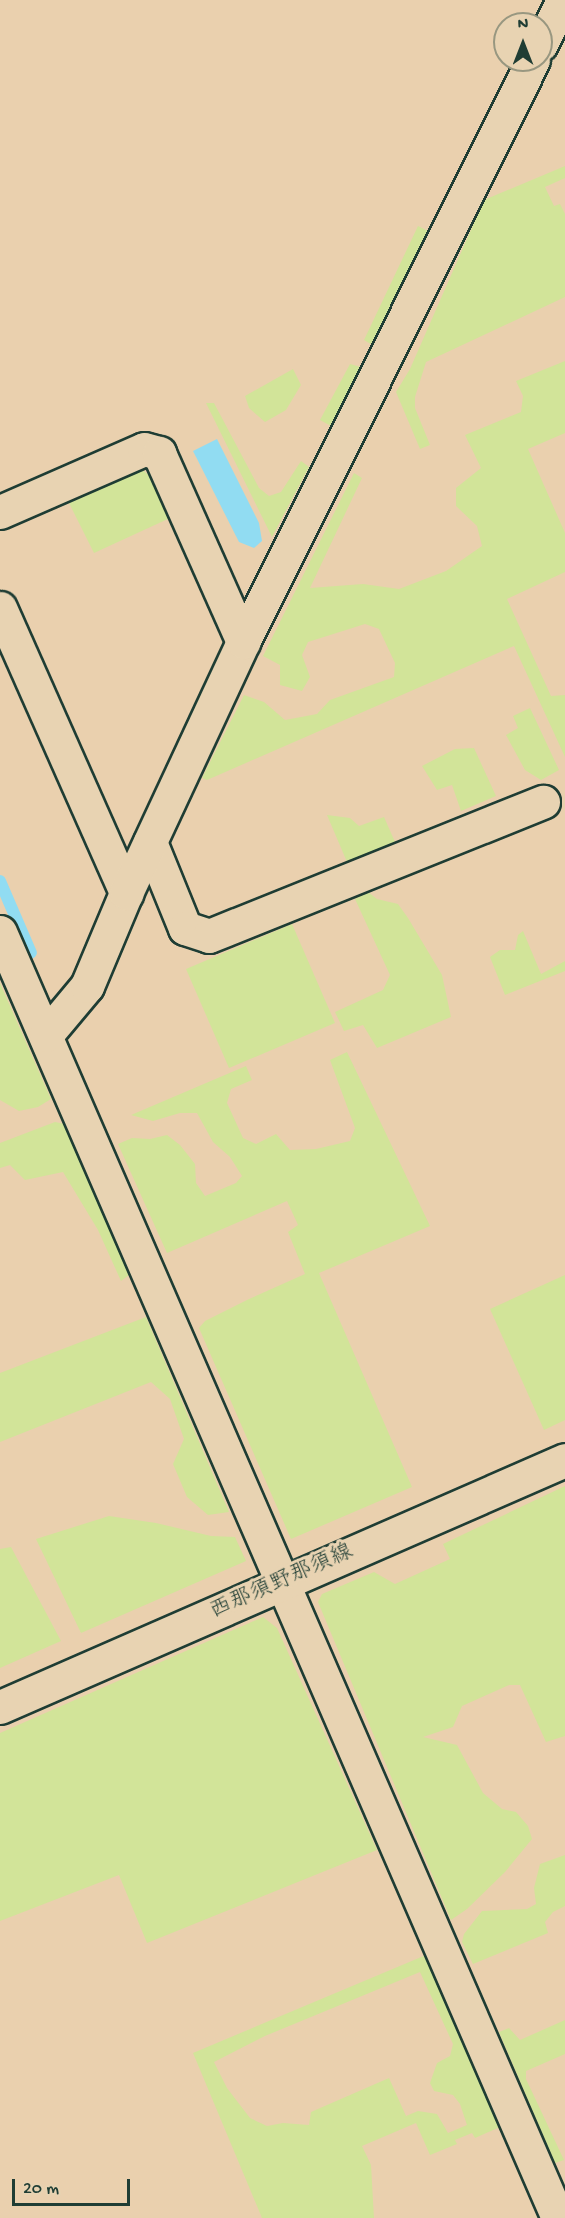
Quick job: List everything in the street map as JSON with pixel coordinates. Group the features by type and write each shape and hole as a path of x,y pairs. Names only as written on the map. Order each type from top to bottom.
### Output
{"street":[{"path":"553,20 563,0"},
{"path":"46,1035 87,986 126,893 243,642 527,72"},
{"path":"0,512 144,449 159,453 243,642"},
{"path":"0,608 126,893"},
{"path":"150,843 185,928 208,936 543,802"},
{"path":"0,932 558,2218"},
{"name":"西那須野那須線","path":"0,1707 565,1460"}],"green space":[{"path":"565,166 565,178 545,187 554,206 560,204 565,214 565,297 426,362 415,397 415,408 430,445 420,449 396,392 410,369 484,200"},
{"path":"418,226 428,231 374,346 364,340"},
{"path":"565,361 565,433 528,449 565,533 565,572 507,599 551,696 565,695 565,757 514,646 207,780 202,778 244,695 264,702 285,720 317,714 330,700 394,677 395,663 379,629 365,624 308,642 302,655 310,677 302,691 280,685 280,665 263,656 354,473 362,478 310,588 363,584 399,589 446,571 482,546 477,526 456,506 456,488 481,468 465,435 521,412 523,396 516,381"},
{"path":"350,364 361,367 331,426 320,420"},
{"path":"293,369 301,385 286,410 265,422 249,408 245,396"},
{"path":"206,403 214,403 259,488 269,496 281,492 301,461 309,467 272,537"},
{"path":"141,469 153,478 170,518 94,553 69,503"},
{"path":"530,708 559,770 541,780 525,770 506,735 518,728 513,716"},
{"path":"474,748 496,796 461,811 452,785 437,790 422,766 455,749"},
{"path":"327,815 350,818 359,826 384,817 395,842 347,862"},
{"path":"368,892 377,899 398,904 408,918 442,975 451,1017 377,1048 363,1025 344,1031 335,1012 383,990 390,975 355,899"},
{"path":"292,924 335,1023 229,1068 186,969"},
{"path":"523,931 541,974 565,961 565,971 505,995 490,957 500,950 515,950 518,935"},
{"path":"0,983 51,1099 38,1107 19,1111 0,1100"},
{"path":"347,1052 430,1226 319,1273 412,1487 291,1539 199,1328 205,1321 305,1274 288,1232 298,1225 287,1201 167,1253 118,1144 132,1138 150,1139 167,1135 180,1145 195,1164 196,1183 205,1196 236,1183 242,1176 230,1157 213,1142 197,1113 180,1113 153,1121 131,1115 246,1066 252,1080 231,1089 227,1103 243,1138 256,1144 276,1134 290,1150 316,1149 350,1141 355,1128 330,1060"},
{"path":"55,1122 65,1124 129,1275 121,1281 98,1230 63,1172 25,1180 10,1165 0,1168 0,1143"},
{"path":"565,1275 565,1420 544,1430 490,1309"},
{"path":"146,1317 229,1512 208,1515 187,1497 173,1464 184,1439 170,1399 151,1382 0,1442 0,1373"},
{"path":"565,1486 565,1736 546,1742 520,1685 509,1685 462,1706 453,1727 423,1737 457,1745 483,1793 502,1809 516,1812 528,1826 532,1839 505,1872 467,1909 451,1920 318,1602 322,1594 374,1572 395,1584 450,1559 443,1544"},
{"path":"109,1516 156,1523 211,1536 235,1537 246,1561 81,1633 36,1539"},
{"path":"11,1547 61,1641 0,1668 0,1549"},
{"path":"263,1617 277,1628 377,1850 147,1943 119,1875 0,1921 0,1733"},
{"path":"565,1855 565,1906 553,1912 545,1922 548,1933 473,1964 462,1942 464,1934 482,1911 527,1909 536,1904 534,1888 540,1864"},
{"path":"426,1955 500,2127 475,2138 472,2133 455,2140 457,2144 430,2155 416,2123 362,2146 371,2165 374,2218 262,2218 193,2053","holes":["420,1972 453,2044 450,2056 437,2063 430,2083 434,2091 453,2095 460,2104 467,2125 448,2133 437,2114 418,2111 406,2116 389,2078 311,2112 309,2125 283,2123 267,2126 250,2118 227,2088 214,2062 265,2036"]},
{"path":"565,2020 565,2054 526,2071 526,2079 564,2160 555,2163 499,2032 509,2028 520,2040"}],"water":[{"path":"217,439 259,523 262,541 254,548 239,542 193,451"}],"waterway":[{"path":"0,881 31,953"}]}
